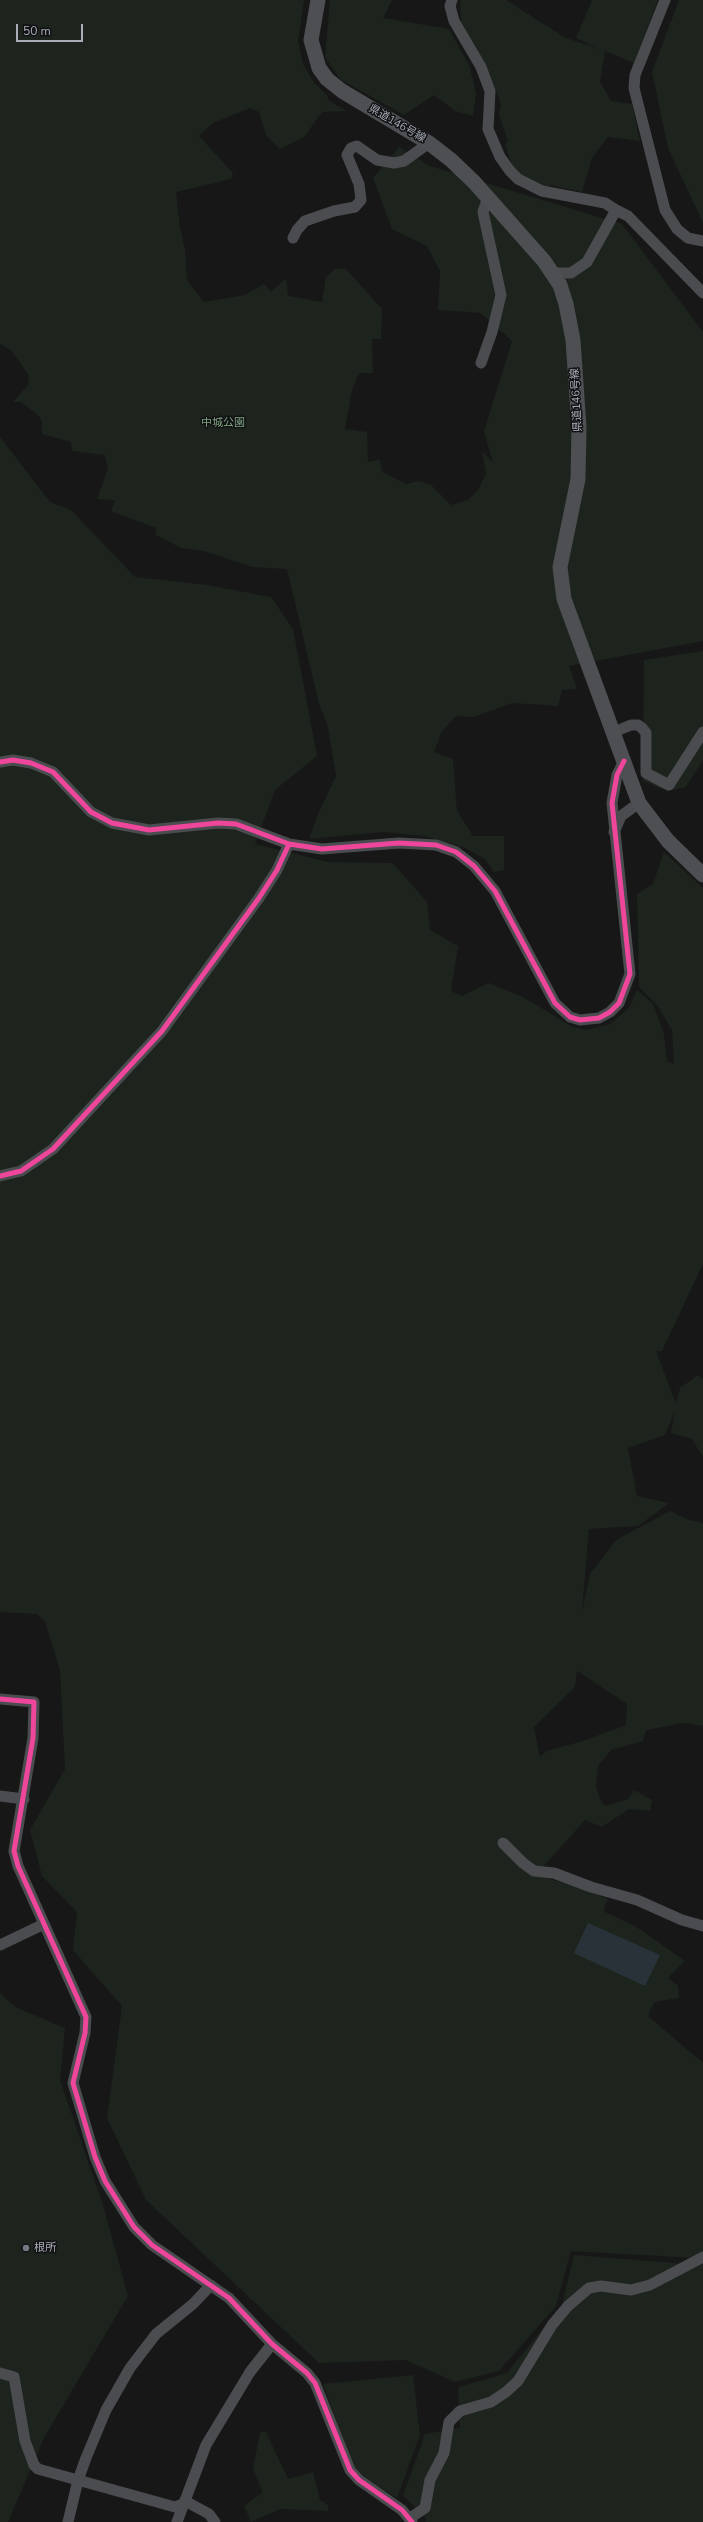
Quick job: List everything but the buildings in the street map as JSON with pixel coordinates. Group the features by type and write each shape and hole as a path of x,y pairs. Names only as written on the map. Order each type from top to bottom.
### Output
{"main road":[{"name":"県道146号線","path":"318,0 311,40 319,68 327,79 347,94 430,143 474,182 488,197 552,273 560,285 568,311 572,340 579,427 578,479 563,546 560,567 564,599 639,803 668,841 703,875"}],"street":[{"path":"452,0 450,6 454,21 481,67 490,91 488,129 500,157 510,171 518,179 542,191 605,203 628,216 703,293"},
{"path":"665,0 635,75 634,88 665,210 678,229 688,238 703,242"},
{"path":"293,238 297,230 305,222 334,211 355,207 361,200 359,184 347,155 350,148 357,146 376,160 394,163 404,162 430,143"},
{"path":"482,363 492,332 501,294 483,212 488,197"},
{"path":"552,273 571,273 587,262 616,210"},
{"path":"614,732 631,725 638,725 642,728 646,733 646,773 669,785 703,732"},
{"path":"0,762 13,760 31,762 53,772 91,812 112,823 149,830 218,823 236,824 289,844 322,849 399,843 436,845 456,852 474,866 495,891 555,1003 570,1017 580,1020 590,1020 610,1012 619,1003 630,974 612,803 617,775 624,761"},
{"path":"614,832 621,816 629,808 639,803"},
{"path":"0,1176 21,1171 53,1149 162,1031 259,898 277,870 289,844"},
{"path":"0,1699 34,1702 33,1738 24,1799 14,1851 18,1866 86,2017 85,2033 73,2083 95,2157 106,2181 134,2227 152,2245 211,2285 240,2307 272,2344 307,2373 315,2383 350,2470 359,2480 411,2520 425,2508 430,2480 444,2454 449,2422 460,2410 491,2402 506,2392 518,2381 552,2325 568,2306 589,2288 601,2286 631,2290 650,2285 703,2257"},
{"path":"0,1796 24,1799"},
{"path":"504,1843 522,1863 534,1871 554,1872 591,1887 637,1900 682,1920 703,1926"},
{"path":"0,1945 44,1924"},
{"path":"68,2522 78,2480 106,2410 130,2368 156,2334 193,2304 211,2285"},
{"path":"177,2522 182,2503 206,2445 250,2372 272,2344"},
{"path":"0,2373 14,2377 25,2441 34,2465 38,2468 175,2507 187,2502 209,2514 214,2522"}],"green space":[{"name":"中城公園","path":"0,0 304,0 298,41 303,64 313,81 328,97 328,100 346,111 322,112 304,137 280,149 266,135 259,112 250,108 213,123 199,136 233,173 231,179 176,192 180,228 185,249 187,280 204,302 245,295 264,284 271,292 286,278 288,296 322,302 326,277 335,269 345,268 382,309 381,339 372,339 373,373 359,373 352,390 345,429 367,432 368,462 380,460 382,472 406,484 419,481 430,484 451,505 468,500 478,490 486,474 482,451 493,463 484,431 512,341 481,313 438,310 440,271 427,246 392,229 373,178 399,147 430,166 622,224 703,332 703,641 569,666 577,689 562,690 558,706 512,703 474,717 456,716 441,733 434,752 453,759 457,811 473,836 504,836 504,870 494,872 485,859 465,848 424,836 383,832 309,839 318,814 336,776 328,727 319,704 287,569 252,567 204,551 181,548 156,535 156,528 111,511 115,500 97,499 108,469 105,455 72,451 71,442 42,434 42,422 38,415 21,402 13,402 29,384 28,374 11,350 0,344"},
{"path":"330,0 392,0 383,18 449,29 470,67 476,94 473,116 455,111 434,95 404,115 340,79 325,57"},
{"path":"460,0 506,0 566,38 600,49 576,38 592,0 658,0 634,63 605,51 600,82 611,101 632,104 640,141 608,137 592,158 582,192 550,185 548,188 521,177 513,169 505,144 508,141 499,115 501,104 488,69 461,23"},
{"path":"679,0 703,0 703,223 668,148 652,72"},
{"path":"0,437 50,502 71,510 135,577 207,585 271,597 293,629 317,756 275,790 255,844 328,862 393,863 427,902 430,930 458,946 451,991 462,996 489,983 523,997 571,1026 587,1030 610,1024 629,1008 637,990 653,1004 664,1034 667,1061 674,1064 672,1030 657,1005 639,987 637,894 653,884 664,852 703,888 703,1264 662,1351 656,1351 676,1404 680,1388 698,1375 703,1379 703,1457 692,1439 671,1433 675,1411 665,1435 628,1448 637,1496 669,1503 638,1526 589,1529 582,1612 590,1574 616,1540 670,1511 689,1520 703,1523 703,1726 683,1723 646,1730 643,1741 611,1750 598,1766 596,1787 600,1799 605,1806 628,1799 634,1790 652,1800 650,1811 629,1809 602,1827 585,1820 544,1866 545,1874 550,1879 577,1886 608,1899 604,1909 605,1912 635,1926 685,1961 668,1978 678,1986 679,1998 654,2002 648,2016 703,2063 703,2254 695,2258 571,2251 556,2306 499,2371 455,2382 406,2360 319,2363 146,2200 107,2118 122,2006 73,1950 77,1912 42,1876 30,1830 65,1769 60,1671 45,1621 36,1614 0,1612","holes":["577,1671 627,1704 626,1725 583,1741 546,1751 540,1757 534,1727 575,1687"]},
{"path":"703,651 703,760 686,787 667,791 643,781 644,660"},
{"path":"0,1993 15,2007 65,2028 60,2080 103,2205 128,2296 45,2436 8,2522 0,2522"},
{"path":"574,2255 697,2265 703,2261 703,2522 426,2522 426,2518 403,2496 425,2434 460,2428 458,2387 507,2373 562,2305"},
{"path":"413,2375 420,2435 397,2498 369,2481 352,2464 323,2384"},
{"path":"260,2432 266,2432 288,2479 313,2472 320,2500 328,2505 328,2511 280,2509 251,2522 244,2506 263,2492 253,2469"}],"shaded area":[{"path":"588,1923 660,1955 645,1986 574,1953"}],"cycle path":[{"path":"0,762 13,760 31,763 53,772 91,812 112,823 149,830 218,823 236,824 289,844 322,849 399,843 436,845 456,852 474,866 495,891 555,1003 570,1017 580,1020 599,1018 610,1012 619,1003 630,974 612,803 617,775 624,761"},
{"path":"0,1176 21,1171 53,1149 162,1031 259,898 277,870 289,844"},
{"path":"0,1699 34,1702 33,1738 14,1851 18,1866 86,2017 85,2033 73,2083 95,2157 105,2181 134,2227 152,2245 229,2298 272,2344 307,2373 315,2383 350,2470 359,2480 402,2510 412,2522"}],"place":[{"name":"根所","path":"26,2248"}]}
